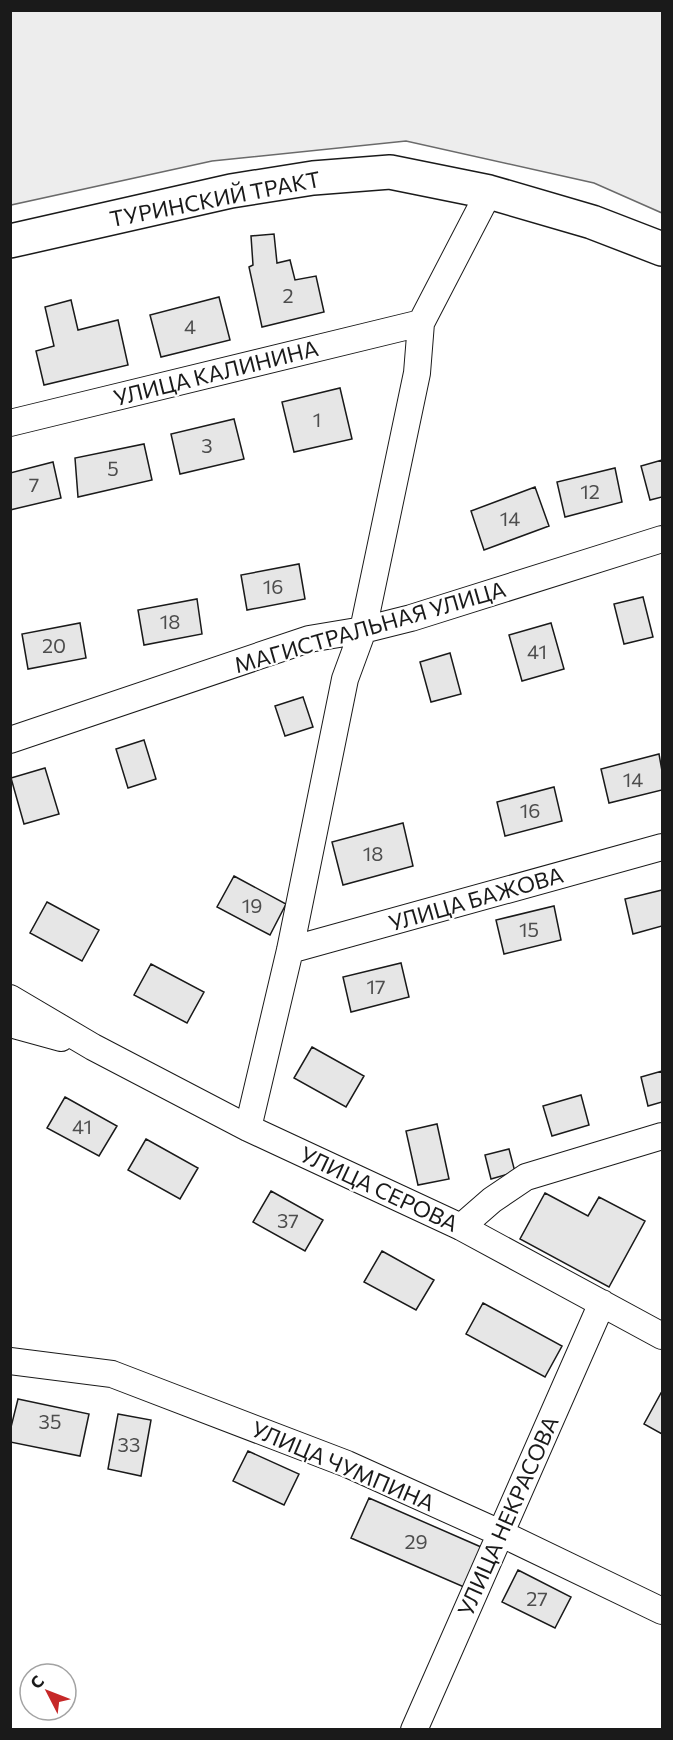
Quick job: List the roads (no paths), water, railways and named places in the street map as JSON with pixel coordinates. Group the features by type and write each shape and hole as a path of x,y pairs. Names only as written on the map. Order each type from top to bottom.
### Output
{"main road":[{"name":"ТУРИНСКИЙ ТРАКТ","path":"10,241 231,191 313,178 390,172 489,192 592,222 663,249"}],"street":[{"path":"248,1128 290,950 345,679 363,630 417,373 421,323 489,192"},
{"name":"УЛИЦА КАЛИНИНА","path":"10,423 421,323"},
{"name":"МАГИСТРАЛЬНАЯ УЛИЦА","path":"10,740 309,639 363,630 411,618 663,539"},
{"name":"УЛИЦА БАЖОВА","path":"290,950 663,847"},
{"name":"УЛИЦА СЕРОВА","path":"10,998 93,1047 248,1128 461,1227 663,1336"},
{"name":"УЛИЦА СЕРОВА","path":"10,1024 93,1047"},
{"path":"461,1227 492,1200 526,1177 663,1136"},
{"name":"УЛИЦА НЕКРАСОВА","path":"414,1730 602,1303"},
{"name":"УЛИЦА ЧУМПИНА","path":"10,1361 112,1374 347,1464 500,1533 663,1611"}]}
